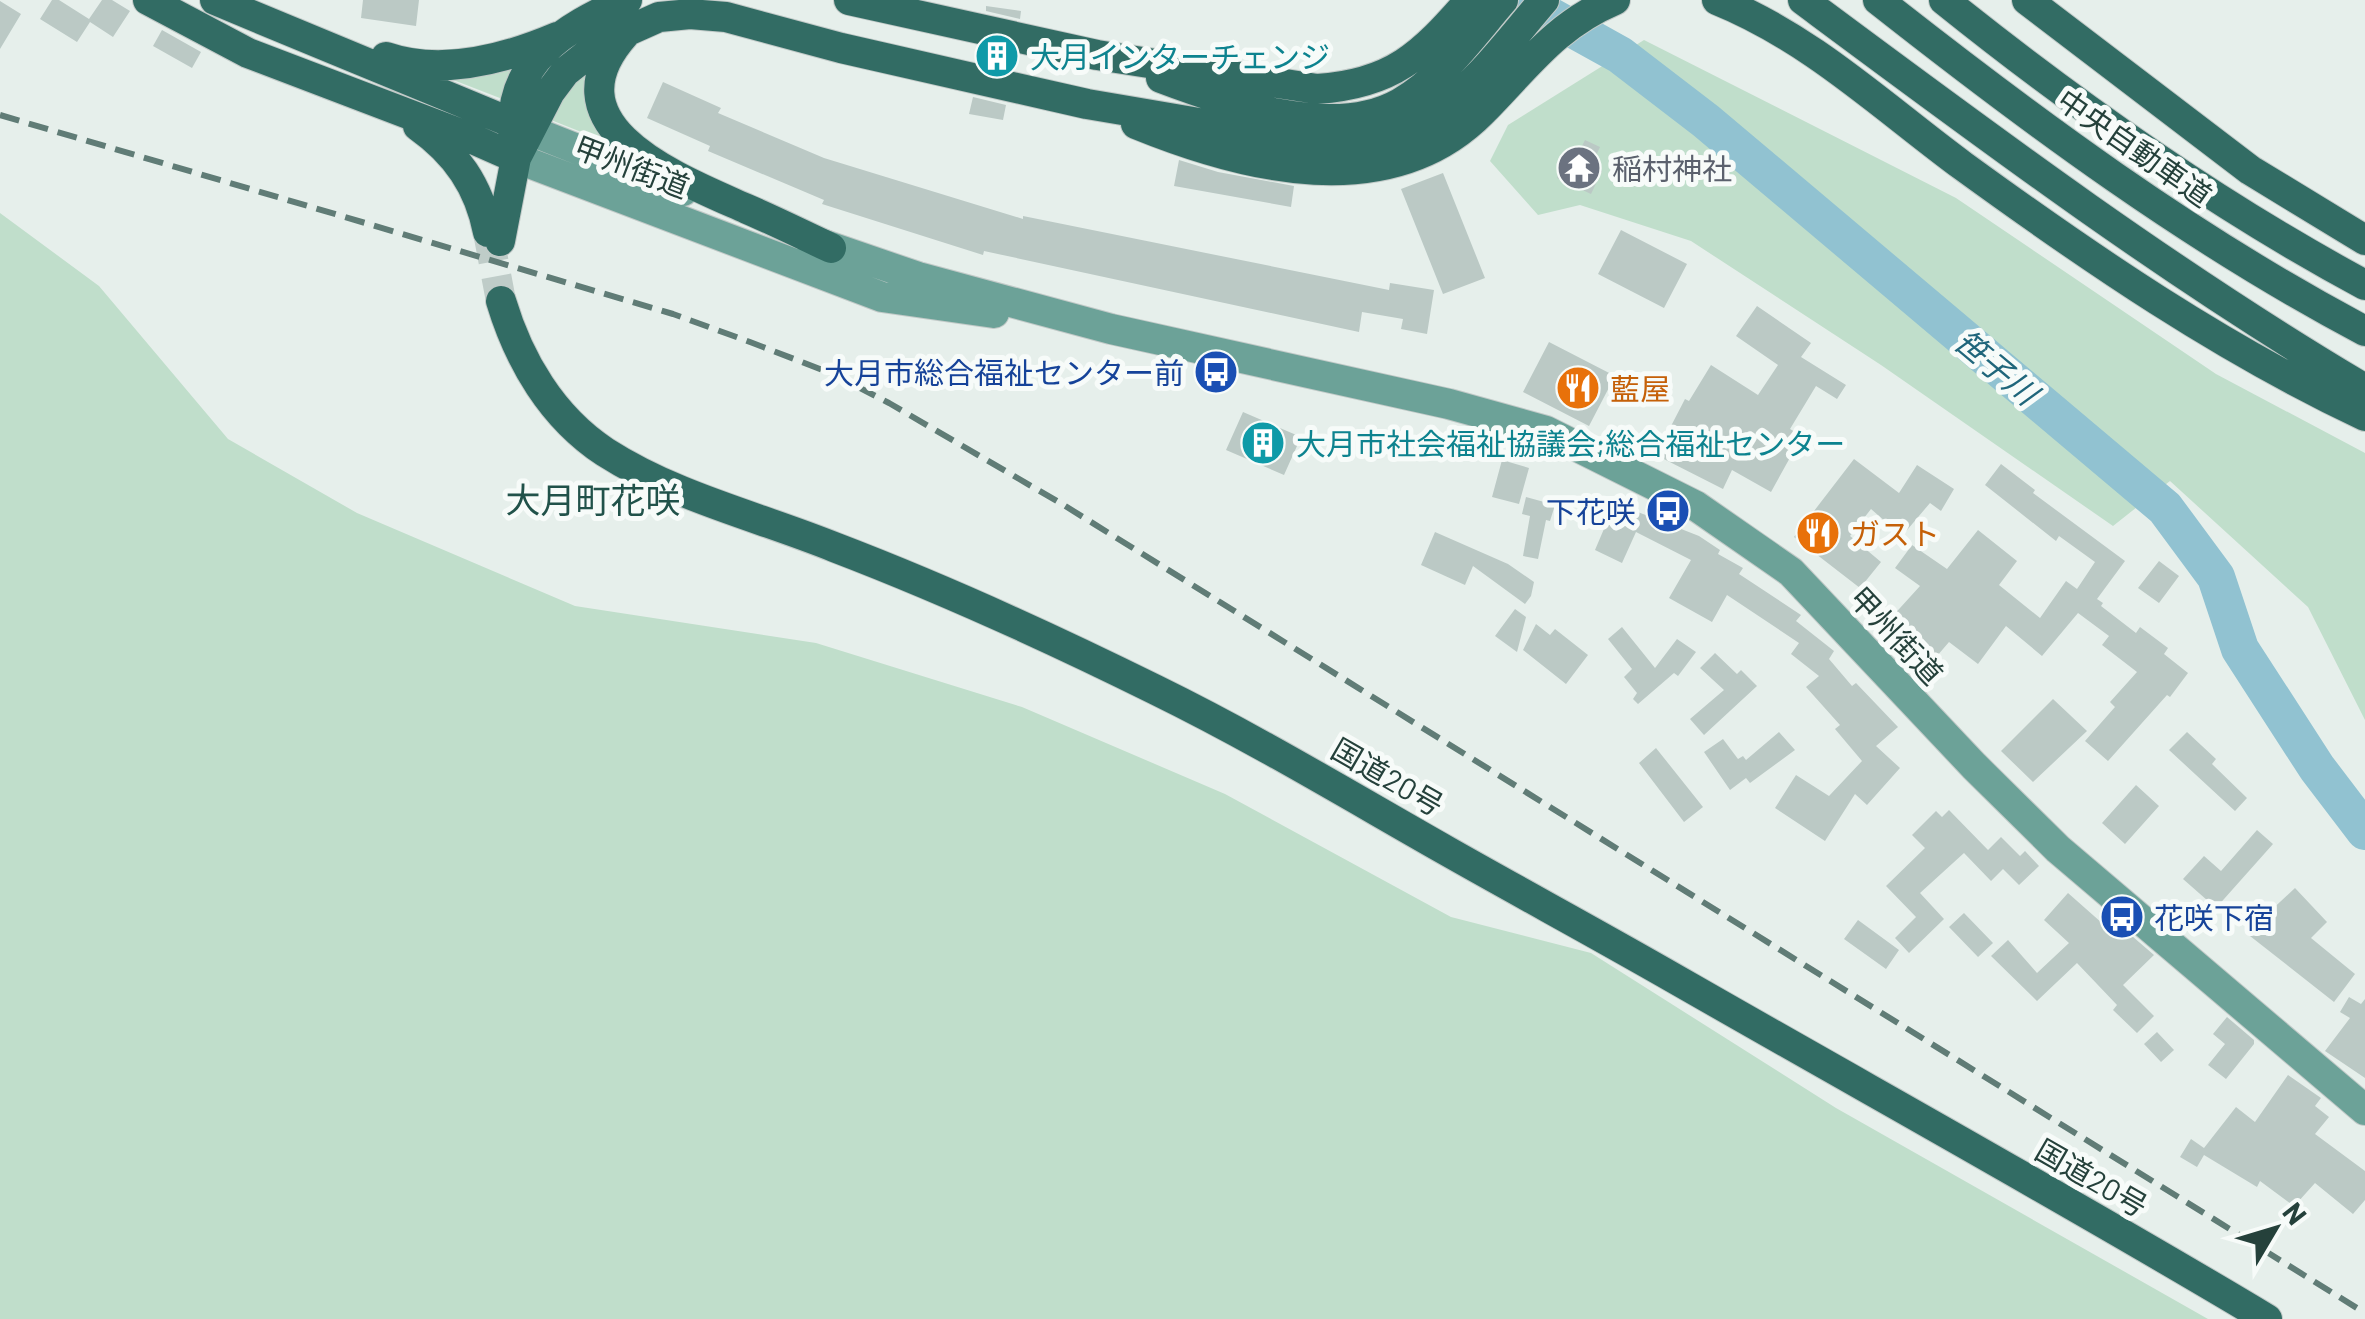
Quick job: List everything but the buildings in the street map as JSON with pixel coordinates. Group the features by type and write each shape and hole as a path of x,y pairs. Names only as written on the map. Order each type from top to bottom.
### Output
{"highway":[{"name":"甲州街道","path":"148,0 248,54 516,158"},
{"name":"甲州街道","path":"214,0 521,127"},
{"path":"848,0 1097,55 1240,105 1340,119 1397,105 1419,91 1436,41 1444,0"},
{"path":"1436,41 1470,0"},
{"path":"1097,55 1215,64 1287,75 1320,74 1348,70 1436,41 1503,0"},
{"path":"249,15 397,61 424,64 501,58 557,37 593,15 726,17 840,48 1087,104 1184,143 1294,168 1364,170 1427,152 1452,137 1544,0"},
{"path":"1487,87 1563,28 1615,0"},
{"path":"1717,0 1749,13 1816,52 1959,163 2134,286 2275,371 2365,416"},
{"path":"1803,0 2028,166 2182,273 2365,389"},
{"name":"中央自動車道","path":"1878,0 2030,116 2199,236 2365,331"},
{"name":"中央自動車道","path":"1944,0 2150,153 2365,285"},
{"path":"2027,0 2250,170 2365,240"},
{"path":"521,127 566,72 603,42 628,14"},
{"path":"628,14 600,82 602,102 622,140 672,176 831,248"},
{"path":"393,108 459,162 494,236 516,158 521,127 518,89 529,68 557,37"},
{"name":"国道20号","path":"501,302 525,362 564,418 599,448 641,474 923,581 1060,642 1188,706 1282,755 2266,1319"}],"main road":[{"name":"甲州街道","path":"521,127 831,248 918,277 1111,328 1448,404 1546,432 1696,506 1790,572 2058,849 2365,1110"},
{"name":"甲州街道","path":"516,158 882,298 1111,328"}],"green space":[{"path":"1644,40 1956,198 2216,374 2365,453 2365,720 2308,607 2170,481 2113,526 1881,365 1691,241 1580,205 1538,215 1490,161 1508,125"},
{"path":"590,61 592,117 604,141 546,118"},
{"path":"516,66 505,100 443,76"},
{"path":"0,213 99,286 228,439 357,513 575,606 816,643 1022,707 1225,794 1451,917 1591,953 1836,1108 2208,1319 0,1319"}],"waterway":[{"name":"笹子川","path":"1521,0 1620,55 1706,121 2165,508 2216,577 2240,649 2317,768 2365,831"}],"tunnel":[{"path":"488,232 501,301"}],"railway":[{"path":"0,115 673,314 833,374 1062,504 2365,1313"}],"place":[{"name":"大月インターチェンジ","path":"997,56"},
{"name":"稲村神社","path":"1579,168"},
{"name":"大月市総合福祉センター前","path":"1216,372"},
{"name":"藍屋","path":"1578,388"},
{"name":"大月市社会福祉協議会;総合福祉センター","path":"1263,443"},
{"name":"下花咲","path":"1668,511"},
{"name":"ガスト","path":"1818,533"},
{"name":"花咲下宿","path":"2122,917"}],"district":[{"name":"大月町花咲","path":"593,499"}]}
